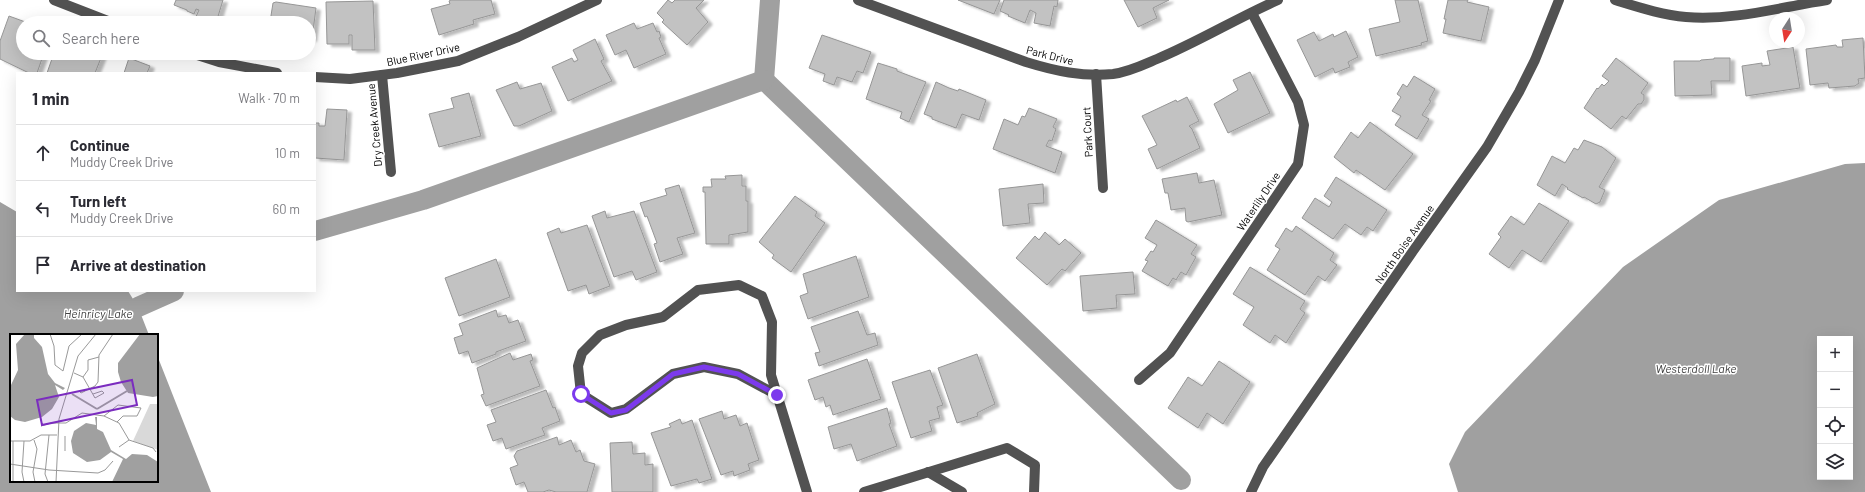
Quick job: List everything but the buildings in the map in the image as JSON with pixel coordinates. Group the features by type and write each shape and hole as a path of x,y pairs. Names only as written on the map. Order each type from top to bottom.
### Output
{"street":[{"path":"54,0 95,16"},
{"name":"Blue River Drive","path":"316,76 350,79 382,75 458,61 518,37 597,0"},
{"name":"Park Drive","path":"858,0 1046,69 1074,74 1113,74 1130,70 1175,51 1278,0"},
{"name":"North Boise Avenue","path":"1251,492 1263,467 1491,141 1516,98 1535,60 1559,0"},
{"path":"1615,0 1664,14 1688,17 1731,16 1827,0"},
{"name":"Waterlily Drive","path":"1139,380 1170,353 1298,164 1304,125 1298,102 1252,13"},
{"path":"213,60 272,72"},
{"name":"Park Court","path":"1096,74 1103,188"},
{"name":"Dry Creek Avenue","path":"382,75 391,172"},
{"path":"777,395 738,374 704,367 673,374 626,410 611,413 581,394 578,366 582,353 600,335 626,325 663,316 698,290 738,285 762,296 772,322 771,376 777,395 807,492"},
{"path":"864,492 1007,448 1035,465 1034,492"},
{"path":"928,472 962,492"}],"water":[{"name":"Westerdoll Lake","path":"1865,163 1865,492 1458,492 1449,464 1465,432 1623,267 1719,200 1845,164"},
{"name":"Heinricy Lake","path":"0,202 16,211 16,292 129,292 138,307 149,334 10,334 10,482 158,482 158,358 211,492 0,492"}],"waterway":[{"path":"764,80 770,0"},
{"path":"764,80 1181,480"},
{"path":"316,231 423,200 764,80"},
{"path":"138,307 172,292"}],"route":[{"path":"581,394 611,413 626,410 673,374 704,367 738,374 777,395"}]}
